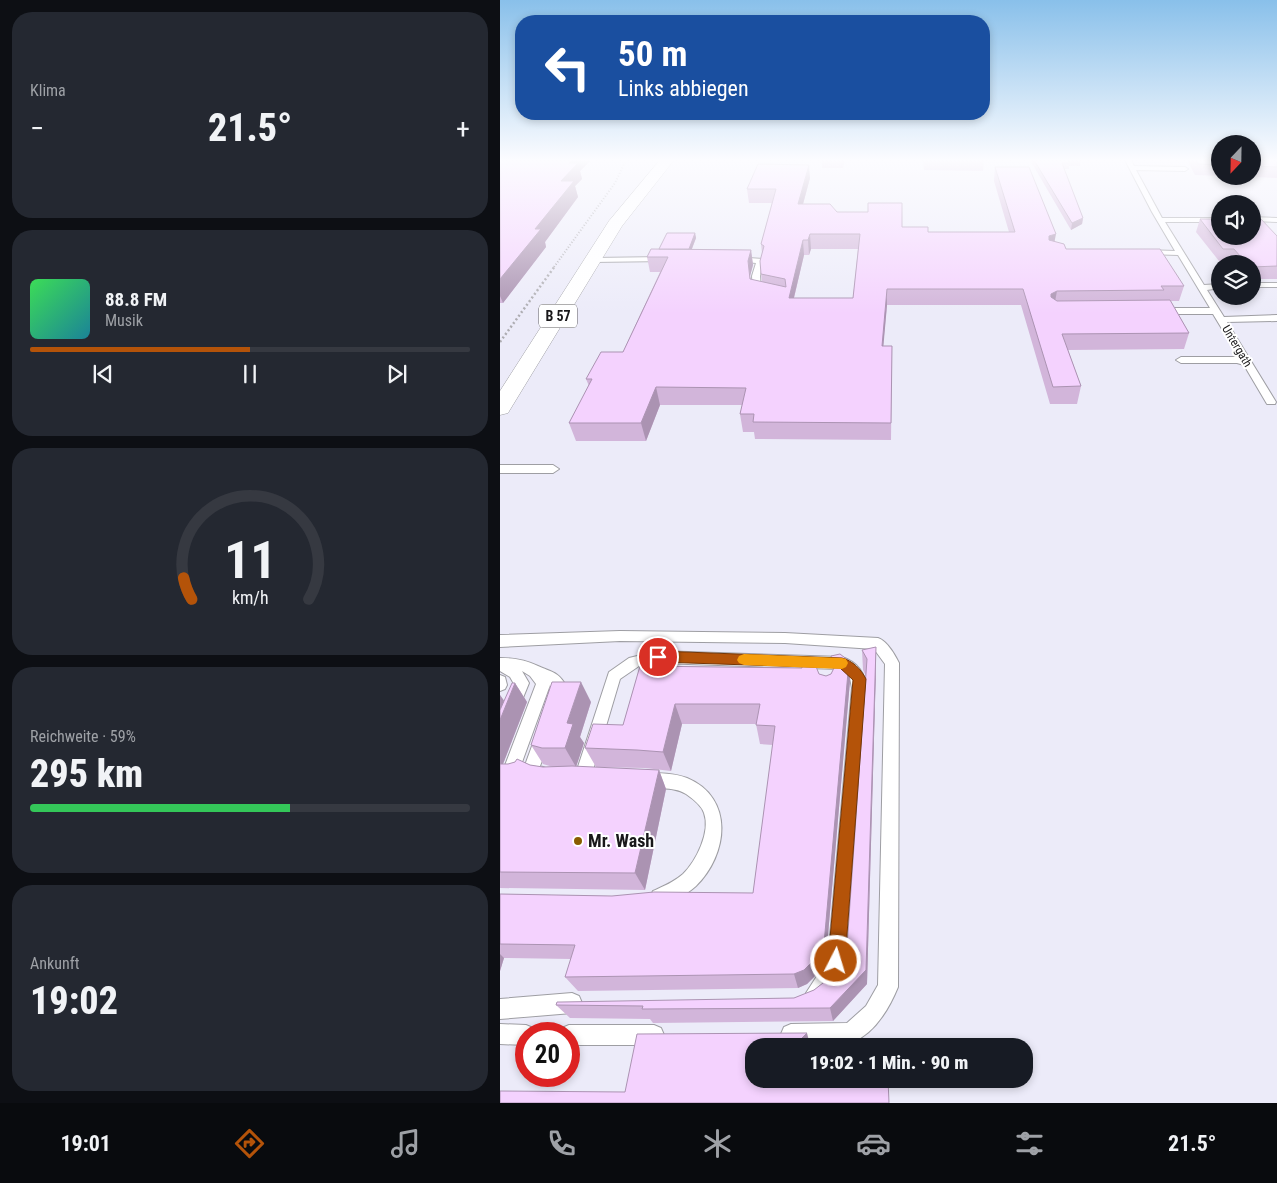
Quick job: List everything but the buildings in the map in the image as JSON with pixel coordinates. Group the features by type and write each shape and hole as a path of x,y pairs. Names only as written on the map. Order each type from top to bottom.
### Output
{"main road":[{"name":"B 57","path":"615,224 619,211"},
{"name":"B 57","path":"500,408 615,224 626,211"}],"lane":[{"name":"Untergath","path":"1156,211 1271,402"},
{"path":"1160,220 1211,220"},
{"path":"1261,220 1277,220"},
{"path":"1141,252 1180,253"},
{"path":"731,259 750,258 760,261 756,276 757,292 774,297"},
{"path":"593,260 676,259"},
{"path":"1261,285 1277,284"},
{"path":"1201,288 1211,287"},
{"path":"1148,311 1216,311"},
{"path":"1221,320 1277,318"},
{"path":"1181,360 1238,360 1247,362"},
{"path":"500,469 553,469"},
{"path":"500,641 620,636 786,638 878,644 892,663 888,987 873,1013 851,1034 773,1034"},
{"path":"582,776 614,676 633,661 658,657 842,663 854,672 859,679 836,961 826,982 814,995 798,1000"},
{"path":"633,661 654,667 810,672 821,674 826,679"},
{"path":"501,664 523,664 536,672 551,675 559,686 552,710"},
{"path":"500,737 522,683 516,673 501,664"},
{"path":"520,774 512,768 512,763 544,683 536,672"},
{"path":"546,726 532,767 535,772 546,776"},
{"path":"500,773 602,777"},
{"path":"630,779 674,780 688,786 707,803 713,815 712,839 706,859 697,874 672,894 642,901"},
{"path":"500,1009 594,1003"},
{"path":"500,1034 515,1035"},
{"path":"580,1035 666,1035"}],"path":[{"path":"500,342 594,211"}],"shaded area":[{"path":"500,211 1211,211 1211,245 1261,245 1261,211 1277,211 1277,1103 500,1103"}],"slow traffic":[{"path":"744,660 842,663"}],"place":[{"name":"Mr. Wash","path":"578,841"}],"route":[{"path":"658,657 842,663 854,672 859,679 836,961"}]}
